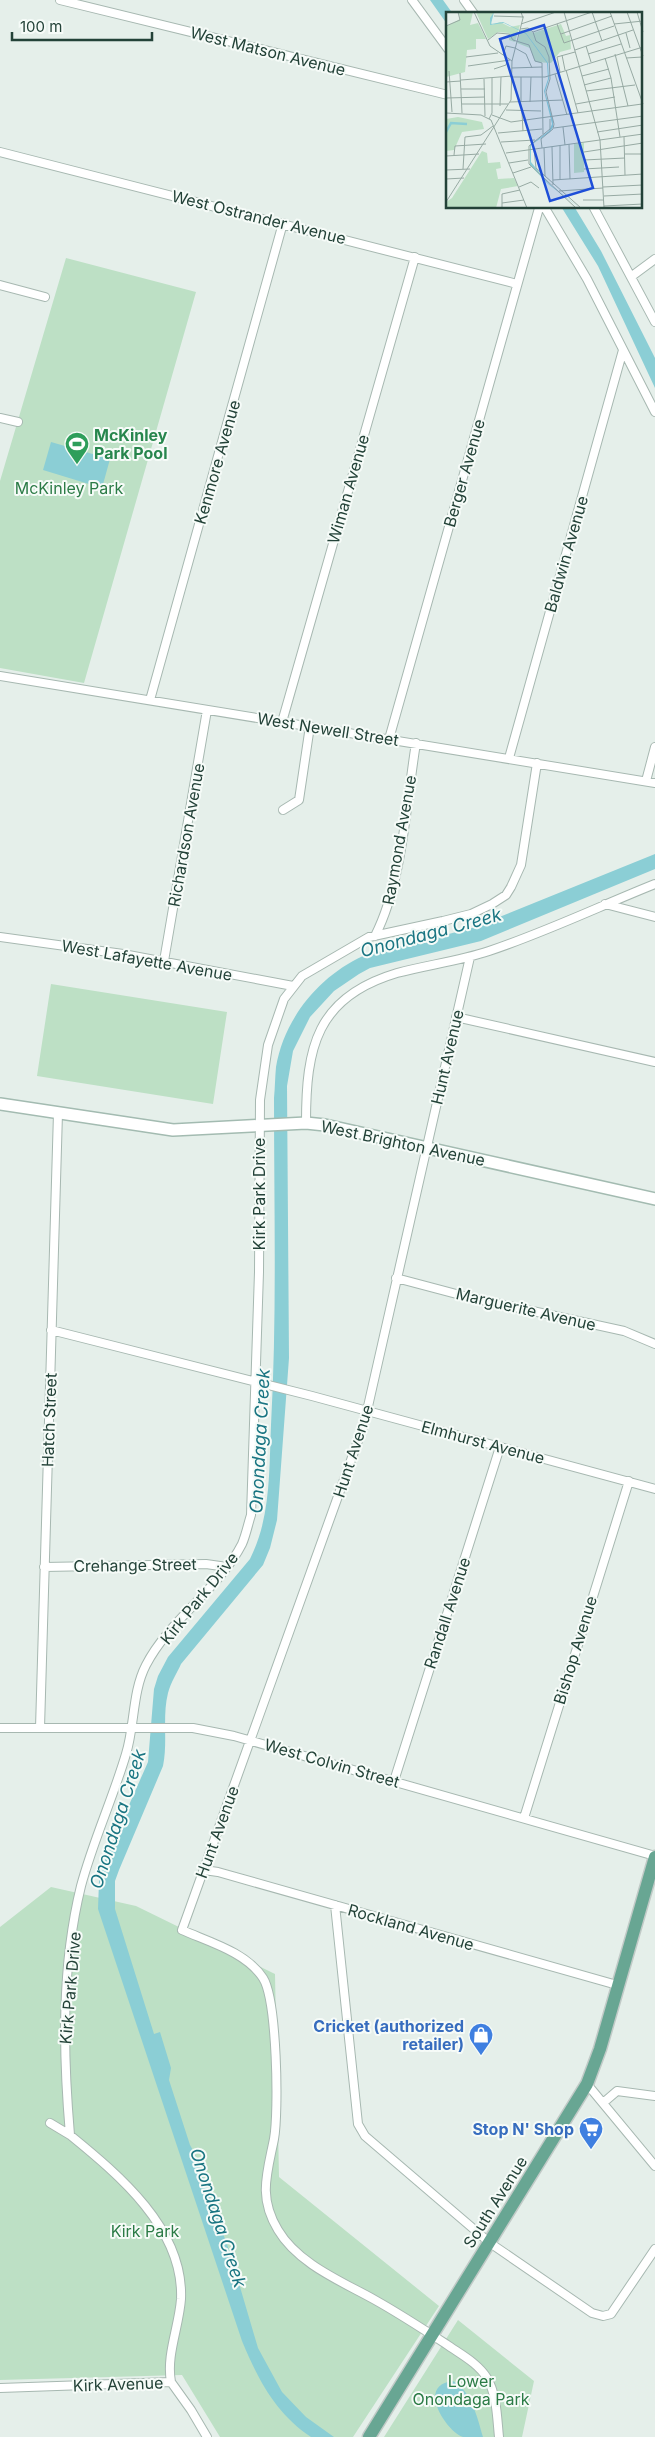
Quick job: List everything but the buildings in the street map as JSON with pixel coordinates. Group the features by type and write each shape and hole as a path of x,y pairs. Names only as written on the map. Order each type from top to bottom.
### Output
{"main road":[{"name":"South Avenue","path":"370,2437 587,2084 600,2049 617,1985 653,1874 655,1857"}],"street":[{"name":"West Matson Avenue","path":"60,0 446,95"},
{"path":"412,0 446,46"},
{"path":"464,0 473,12"},
{"name":"West Ostrander Avenue","path":"0,152 516,284"},
{"name":"Berger Avenue","path":"389,739 539,209"},
{"path":"546,209 587,279 655,412"},
{"path":"595,209 655,322"},
{"name":"Kenmore Avenue","path":"150,700 283,223"},
{"name":"Wiman Avenue","path":"282,722 415,257"},
{"path":"632,276 655,259"},
{"path":"0,285 46,296"},
{"name":"Baldwin Avenue","path":"509,758 623,350"},
{"path":"0,418 18,422"},
{"name":"West Newell Street","path":"0,676 655,783"},
{"name":"Richardson Avenue","path":"164,961 207,710"},
{"path":"283,810 299,800 310,726"},
{"name":"Raymond Avenue","path":"375,936 390,899 396,875 416,743"},
{"path":"646,781 655,748"},
{"name":"Kirk Park Drive","path":"70,2135 64,2069 65,2033 68,1978 78,1900 96,1841 117,1786 132,1729 137,1690 146,1664 227,1567 243,1543 250,1515 256,1382 260,1194 264,1125 260,1100 268,1045 284,999 302,976 352,945 375,936 471,914 506,895 517,877 521,864 537,763"},
{"path":"306,1123 308,1062 314,1040 333,1010 352,994 380,979 470,957 538,932 655,884"},
{"path":"605,904 655,917"},
{"name":"West Lafayette Avenue","path":"0,936 164,961 293,986"},
{"name":"Hunt Avenue","path":"432,2335 307,2260 286,2242 277,2229 267,2205 264,2185 274,2138 278,2098 276,2052 268,1992 263,1978 251,1964 182,1930 355,1452 367,1412 470,957"},
{"path":"456,1017 655,1062"},
{"name":"West Brighton Avenue","path":"0,1104 173,1130 306,1123 325,1125 655,1199"},
{"name":"Hatch Street","path":"40,1728 58,1113"},
{"name":"Marguerite Avenue","path":"396,1278 464,1296 624,1331 655,1344"},
{"path":"51,1330 256,1382"},
{"name":"Elmhurst Avenue","path":"256,1382 655,1489"},
{"name":"Randall Avenue","path":"394,1780 500,1447"},
{"name":"Bishop Avenue","path":"524,1818 628,1481"},
{"name":"Crehange Street","path":"44,1567 206,1564 227,1567"},
{"name":"West Colvin Street","path":"0,1728 193,1728 251,1740 655,1857"},
{"name":"Rockland Avenue","path":"204,1870 218,1872 617,1985"},
{"path":"335,1905 358,2124 365,2136 490,2243 592,2313 603,2316 611,2314 655,2249"},
{"path":"587,2084 655,2166"},
{"path":"603,2103 617,2091 655,2096"},
{"path":"50,2123 70,2135 144,2204 156,2219 172,2251 179,2279 181,2298 169,2370 171,2382"},
{"path":"432,2335 465,2357 487,2378 494,2403 499,2437"},
{"name":"Kirk Avenue","path":"0,2388 171,2382 207,2437"}],"green space":[{"name":"McKinley Park","path":"66,258 196,292 84,683 0,668 0,481"},
{"path":"51,984 227,1012 213,1104 37,1076"},
{"name":"Kirk Park","path":"51,1887 136,1906 275,1974 279,2177 439,2306 353,2437 220,2437 182,2375 0,2380 0,1927"},
{"name":"Lower Onondaga Park","path":"458,2320 534,2381 522,2437 384,2437"}],"water":[{"path":"430,0 443,0 452,12 446,12 446,23"},
{"path":"563,209 576,209 601,251 655,358 655,388 598,266"},
{"name":"McKinley Park Pool","path":"51,442 110,459 102,488 43,470"},
{"path":"655,854 655,869 481,941 370,968 334,991 310,1017 293,1051 287,1086 289,1358 277,1520 270,1548 263,1565 181,1664 171,1685 165,1711 163,1766 115,1881 115,1909 154,2034 160,2032 171,2068 169,2080 190,2145 195,2154 230,2253 258,2348 282,2392 306,2417 334,2437 311,2437 287,2417 269,2394 254,2369 242,2341 98,1909 99,1881 103,1864 148,1762 154,1689 158,1676 168,1657 250,1559 262,1527 268,1494 273,1384 275,1075 280,1049 295,1016 318,987 332,975 363,956 472,928"},
{"path":"453,2381 469,2398 476,2413 483,2437 463,2437 450,2428 443,2419 435,2400 436,2391 442,2384"}],"place":[{"name":"McKinley Park Pool","path":"77,465"},
{"name":"Cricket (authorized retailer)","path":"481,2056"},
{"name":"Stop N' Shop","path":"591,2150"}],"water label":[{"name":"Onondaga Creek","path":"431,933"},
{"name":"Onondaga Creek","path":"260,1441"},
{"name":"Onondaga Creek","path":"118,1819"},
{"name":"Onondaga Creek","path":"218,2218"}]}
